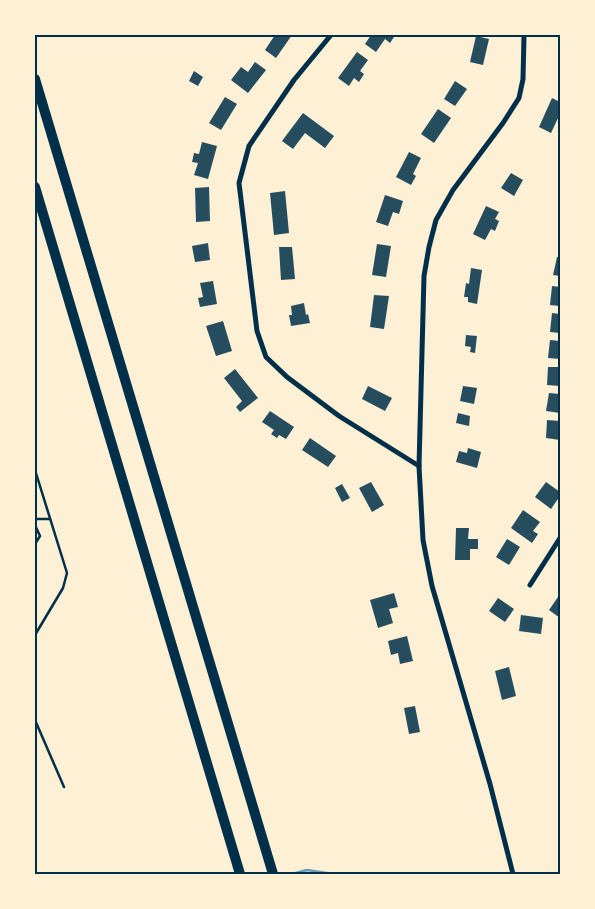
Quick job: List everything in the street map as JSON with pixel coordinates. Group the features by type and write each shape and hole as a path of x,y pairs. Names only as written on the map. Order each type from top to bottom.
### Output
{"highway":[{"path":"35,79 273,874"},
{"path":"35,187 240,874"}],"street":[{"path":"331,35 294,80 249,146 239,183 257,331 266,357 287,377 339,416 420,466"},
{"path":"513,874 490,784 432,586 423,540 420,466 424,276 429,247 436,220 453,190 503,123 519,98 523,79 524,35"},
{"path":"530,585 560,538"}],"lane":[{"path":"35,470 67,573 63,588 35,635"},
{"path":"35,519 50,519"},
{"path":"35,525 40,536 35,544"},
{"path":"35,720 64,787"}],"building":[{"path":"275,35 292,35 276,58 265,50"},
{"path":"371,35 390,35 394,37 390,43 385,39 376,52 365,44"},
{"path":"476,36 489,39 483,65 470,62"},
{"path":"357,52 368,60 360,71 364,74 359,82 354,78 349,86 338,78"},
{"path":"255,62 266,70 248,93 231,80 241,67 248,72"},
{"path":"194,71 203,77 198,86 189,81"},
{"path":"455,81 467,89 455,106 444,99"},
{"path":"225,97 237,104 221,130 209,123"},
{"path":"552,98 560,102 560,114 551,133 539,127"},
{"path":"438,109 451,118 434,143 421,134"},
{"path":"303,113 334,136 325,148 305,133 293,149 282,141"},
{"path":"202,142 217,146 208,179 194,175 198,163 192,162 194,153 199,154"},
{"path":"409,152 421,158 413,174 416,176 411,185 396,177"},
{"path":"511,173 523,180 514,196 501,188"},
{"path":"209,187 210,221 196,222 195,188"},
{"path":"285,191 289,233 274,235 270,193"},
{"path":"385,195 403,201 399,214 393,212 388,226 376,222"},
{"path":"486,206 499,212 495,219 499,221 495,231 491,229 485,240 473,234"},
{"path":"208,243 210,260 195,262 192,246"},
{"path":"377,244 391,246 386,277 372,275"},
{"path":"279,247 292,247 295,279 281,280"},
{"path":"557,257 560,257 560,276 553,275"},
{"path":"471,268 482,270 477,304 468,302 468,297 464,297 466,283 469,284"},
{"path":"213,281 217,304 200,307 198,298 203,297 200,283"},
{"path":"552,286 560,287 560,306 550,305"},
{"path":"374,295 389,296 384,329 370,327"},
{"path":"304,303 306,315 308,314 310,323 291,326 289,315 292,315 291,306"},
{"path":"552,313 560,314 560,333 550,332"},
{"path":"223,321 232,351 216,356 206,326"},
{"path":"466,335 477,336 475,353 470,352 471,347 465,346"},
{"path":"550,340 560,341 560,359 548,358"},
{"path":"548,367 560,367 560,386 547,385"},
{"path":"235,369 258,398 240,412 236,407 242,401 224,378"},
{"path":"368,386 392,398 385,411 362,399"},
{"path":"463,386 477,388 474,404 460,401"},
{"path":"549,393 560,394 560,413 546,411"},
{"path":"270,411 294,427 286,439 279,435 277,438 271,434 274,430 262,422"},
{"path":"458,413 470,416 469,426 456,423"},
{"path":"547,420 560,421 560,440 546,438"},
{"path":"310,438 336,456 328,467 302,450"},
{"path":"468,448 481,452 477,468 456,462 459,451 467,453"},
{"path":"371,482 384,505 372,512 359,488"},
{"path":"546,482 560,492 560,496 551,509 535,497"},
{"path":"342,484 350,498 342,502 335,488"},
{"path":"523,510 540,522 533,531 538,534 532,543 511,528"},
{"path":"456,528 469,528 468,539 478,539 478,549 470,549 470,560 455,560"},
{"path":"507,539 520,547 509,565 496,557"},
{"path":"394,593 398,607 389,609 393,623 378,628 370,600"},
{"path":"560,594 560,618 549,610"},
{"path":"498,598 514,609 505,622 489,611"},
{"path":"521,615 543,618 541,634 519,631"},
{"path":"407,636 413,661 400,664 398,653 391,655 388,641"},
{"path":"509,667 516,696 502,700 495,671"},
{"path":"415,706 420,732 409,734 404,708"}],"waterway":[{"path":"292,874 307,870 333,874"}]}
